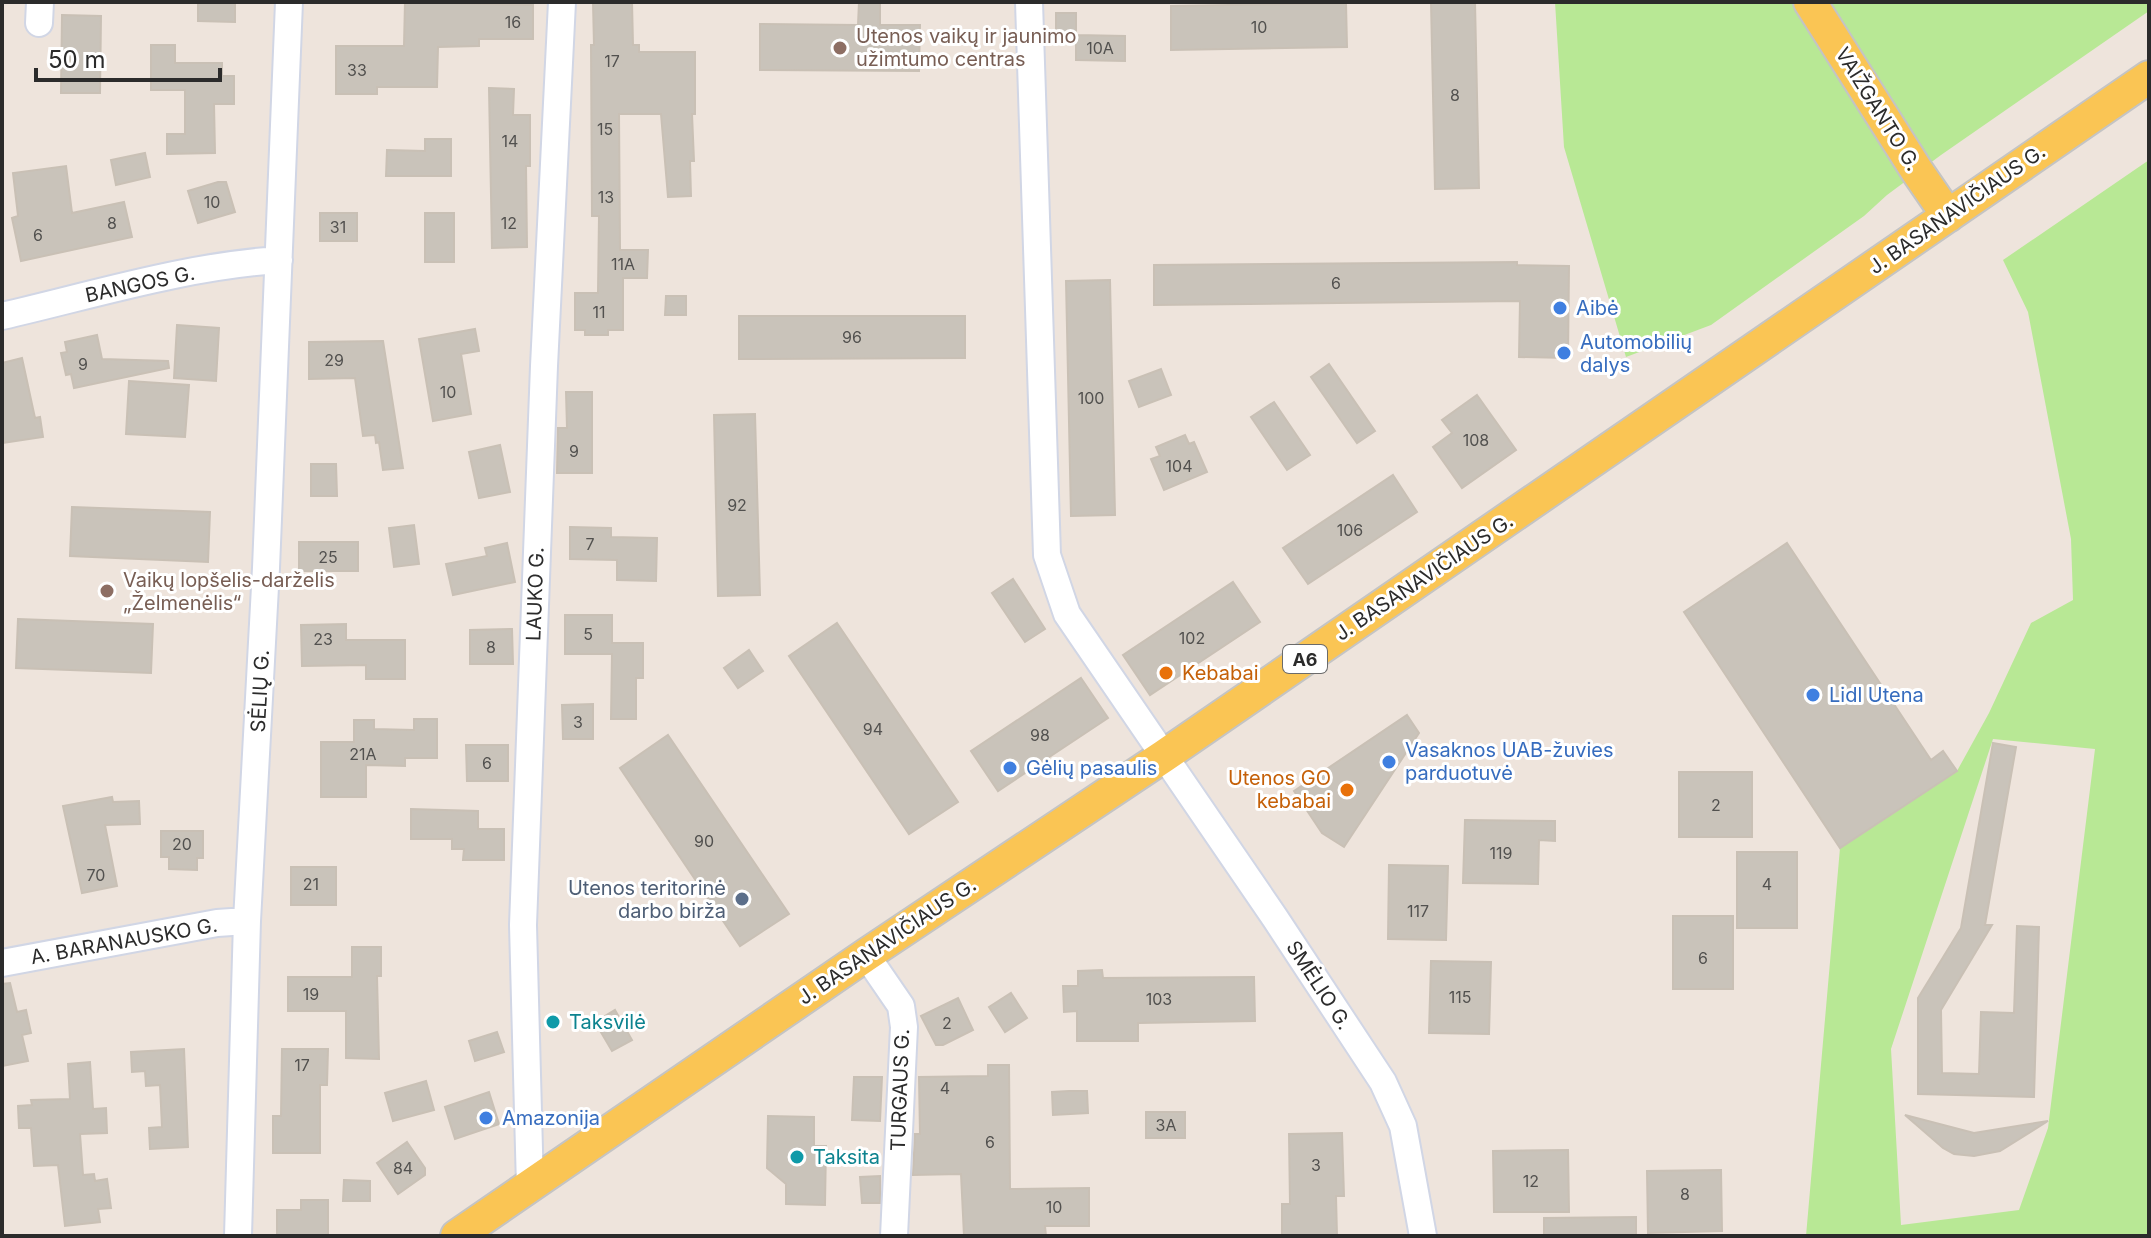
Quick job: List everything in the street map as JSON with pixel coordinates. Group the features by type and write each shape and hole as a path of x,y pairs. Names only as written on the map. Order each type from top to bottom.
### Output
{"main road":[{"name":"VAIŽGANTO G.","path":"1810,2 1948,216"},
{"name":"J. BASANAVIČIAUS G.","path":"457,1236 866,955 1164,756 2149,77"}],"street":[{"name":"SĖLIŲ G.","path":"238,1236 247,921 266,568 289,2"},
{"name":"LAUKO G.","path":"530,1187 523,925 544,366 562,2"},
{"name":"SMĖLIO G.","path":"1029,2 1047,555 1067,614 1383,1082 1403,1126 1423,1236"},
{"name":"BANGOS G.","path":"2,316 170,276 254,261 279,260"},
{"name":"A. BARANAUSKO G.","path":"2,963 217,923 247,921"},
{"name":"TURGAUS G.","path":"866,955 901,1006 904,1027 894,1236"}],"green space":[{"path":"1555,2 2149,2 2149,11 1941,155 1864,216 1711,325 1626,357 1564,147"},
{"path":"2149,160 2149,1236 1806,1236 1840,848 1957,771 1989,713 2031,623 2073,600 2071,539 2028,312 2003,260","holes":["1993,739 2095,749 2048,1128 2019,1210 1901,1225 1891,1049"]}],"building":[{"path":"198,2 235,2 235,22 198,21"},
{"path":"405,2 533,5 533,39 479,39 479,46 438,47 437,87 377,87 377,94 336,94 336,46 404,46"},
{"path":"593,2 632,2 633,45 639,45 639,52 695,52 691,196 668,197 661,114 619,114 620,250 648,250 647,278 623,278 623,330 608,330 608,335 585,335 585,330 575,330 575,293 598,293 599,216 592,216"},
{"name":"Utenos vaikų ir jaunimo užimtumo centras","path":"859,2 880,2 880,25 920,25 919,71 760,70 760,24 858,25"},
{"path":"1431,2 1475,2 1479,188 1435,189"},
{"path":"1346,3 1347,47 1171,50 1171,6"},
{"path":"1056,13 1076,13 1076,35 1056,35"},
{"path":"62,15 101,16 100,93 61,93"},
{"path":"1076,35 1125,36 1125,61 1076,60"},
{"path":"151,45 175,45 175,63 222,63 222,76 234,76 234,104 214,104 215,153 167,154 167,134 185,134 185,90 151,90"},
{"path":"489,88 514,89 513,115 530,115 530,166 526,166 527,247 492,248"},
{"path":"425,139 451,139 451,176 386,176 387,150 425,151"},
{"path":"145,153 150,177 116,185 111,160"},
{"path":"66,166 72,213 124,202 132,237 21,261 12,218 18,216 13,173"},
{"path":"226,182 235,212 198,223 188,191"},
{"path":"320,213 357,213 357,241 320,241"},
{"path":"425,213 454,213 454,262 425,262"},
{"path":"1517,262 1517,265 1569,266 1568,358 1519,357 1520,301 1154,305 1154,265"},
{"path":"1110,280 1115,515 1071,516 1066,281"},
{"path":"666,296 686,296 686,315 665,315"},
{"path":"739,316 965,316 965,358 739,359"},
{"path":"177,325 219,328 216,381 174,378"},
{"path":"475,329 479,351 461,354 471,414 433,421 419,339"},
{"path":"97,335 102,359 168,361 169,368 74,388 71,374 66,375 61,353 67,352 65,342"},
{"path":"383,341 403,468 383,470 375,435 363,436 355,378 309,379 309,342"},
{"path":"22,358 35,418 40,417 43,437 2,443 2,363"},
{"path":"1329,364 1375,431 1357,443 1311,377"},
{"path":"1161,369 1171,395 1139,407 1129,381"},
{"path":"129,381 189,385 185,437 126,434"},
{"path":"566,392 592,392 592,473 557,473 558,428 567,428"},
{"path":"1477,395 1516,450 1462,488 1433,447 1452,433 1442,420"},
{"path":"1274,402 1310,455 1287,470 1251,417"},
{"path":"755,414 760,595 718,596 714,415"},
{"path":"1185,435 1189,444 1194,442 1207,472 1164,490 1151,459 1160,456 1156,447"},
{"path":"500,445 510,492 479,498 469,452"},
{"path":"311,464 336,464 337,496 311,496"},
{"path":"1393,475 1417,512 1308,584 1283,548"},
{"path":"72,507 210,512 208,562 70,556"},
{"path":"414,525 419,564 394,567 389,528"},
{"path":"570,527 611,528 611,537 657,538 656,581 617,580 617,560 570,559"},
{"path":"299,542 358,542 358,571 299,571"},
{"path":"507,543 515,582 453,595 446,564 487,556 485,548"},
{"name":"Lidl Utena","path":"1787,543 1931,760 1943,751 1957,771 1840,848 1684,612"},
{"path":"1013,579 1045,629 1025,642 992,593"},
{"path":"1233,582 1260,622 1150,695 1123,655"},
{"path":"565,615 612,615 612,643 643,643 643,678 636,678 636,719 611,719 612,654 565,654"},
{"path":"18,619 153,624 151,673 16,668"},
{"path":"837,623 958,802 909,834 789,656"},
{"path":"346,624 346,640 405,640 405,679 366,679 366,665 302,666 301,625"},
{"path":"512,629 513,664 470,664 470,630"},
{"path":"749,650 763,671 738,688 724,668"},
{"path":"1081,678 1108,718 998,791 971,751"},
{"path":"593,704 593,739 563,739 562,705"},
{"path":"1407,715 1419,733 1344,847 1322,833 1294,791"},
{"path":"414,719 437,719 437,758 405,758 405,766 366,765 366,797 321,797 321,742 354,742 354,720 374,720 374,729 414,730"},
{"path":"668,735 789,914 740,946 620,768"},
{"path":"1993,743 2016,747 1985,925 1992,925 1941,1010 1942,1073 1979,1074 1981,1012 2014,1013 2017,926 2039,927 2034,1097 1918,1094 1918,998 1961,928"},
{"path":"466,745 508,745 508,781 467,781"},
{"path":"1679,772 1752,772 1752,837 1679,837"},
{"path":"112,797 113,802 139,801 140,824 105,825 117,886 82,893 63,806"},
{"path":"411,809 478,811 478,829 504,829 504,860 463,860 464,849 452,849 452,839 411,839"},
{"path":"1465,820 1555,821 1555,841 1539,840 1538,884 1463,883"},
{"path":"161,831 203,831 203,858 197,858 197,870 169,869 169,857 161,857"},
{"path":"1737,852 1797,852 1797,928 1737,928"},
{"path":"1389,865 1448,866 1446,940 1388,939"},
{"path":"291,867 336,867 336,905 291,905"},
{"path":"1673,916 1733,916 1733,989 1673,989"},
{"path":"352,947 381,947 381,976 377,976 379,1059 346,1058 346,1011 288,1011 288,977 352,977"},
{"path":"1431,961 1491,962 1489,1034 1429,1033"},
{"path":"1102,970 1103,978 1254,977 1255,1021 1138,1023 1138,1041 1077,1041 1077,1011 1064,1012 1063,986 1078,986 1078,971"},
{"path":"10,983 17,1012 26,1010 31,1033 22,1035 28,1061 2,1066 2,984"},
{"path":"1011,993 1027,1018 1005,1032 989,1007"},
{"path":"958,998 973,1030 943,1045 936,1045 921,1016"},
{"path":"615,1010 632,1040 612,1051 595,1022"},
{"path":"497,1032 504,1052 475,1061 469,1041"},
{"path":"184,1049 188,1147 150,1149 149,1128 162,1127 160,1085 146,1086 145,1071 132,1072 131,1052"},
{"path":"282,1049 328,1049 327,1085 320,1085 320,1153 273,1153 273,1116 281,1116"},
{"path":"90,1062 93,1109 106,1108 107,1133 80,1134 83,1175 94,1174 95,1181 107,1179 111,1208 98,1209 100,1222 65,1226 58,1165 34,1166 31,1128 19,1128 18,1106 32,1105 31,1100 70,1099 68,1064"},
{"path":"988,1065 1009,1065 1010,1189 1089,1188 1089,1226 1045,1226 1046,1236 964,1236 961,1174 913,1175 915,1134 920,1134 919,1077 988,1076"},
{"path":"854,1077 882,1077 880,1121 852,1120"},
{"path":"426,1081 434,1110 393,1121 385,1093"},
{"path":"1087,1091 1088,1113 1053,1115 1052,1092"},
{"path":"489,1092 499,1124 455,1139 445,1107"},
{"path":"1146,1112 1185,1112 1185,1138 1146,1138"},
{"path":"1905,1115 1974,1133 2048,1121 2000,1151 1974,1156 1954,1154 1943,1148"},
{"name":"Taksita","path":"768,1116 814,1117 814,1146 826,1146 825,1205 786,1204 786,1184 767,1168"},
{"path":"1342,1133 1344,1196 1336,1196 1337,1236 1282,1236 1282,1204 1290,1204 1289,1134"},
{"path":"407,1142 425,1168 425,1175 398,1194 377,1163"},
{"path":"1568,1150 1569,1212 1494,1212 1493,1151"},
{"path":"1721,1170 1722,1231 1648,1233 1647,1171"},
{"path":"880,1176 880,1203 862,1203 860,1177"},
{"path":"344,1180 370,1181 370,1201 343,1201"},
{"path":"301,1200 328,1200 328,1236 277,1236 277,1210 301,1210"},
{"path":"1636,1217 1636,1236 1544,1236 1544,1218"}],"place":[{"name":"Utenos vaikų ir jaunimo užimtumo centras","path":"840,48"},
{"name":"Aibė","path":"1560,308"},
{"name":"Automobilių dalys","path":"1564,353"},
{"name":"Vaikų lopšelis-darželis „Želmenėlis“","path":"107,591"},
{"name":"Kebabai","path":"1166,673"},
{"name":"Lidl Utena","path":"1813,695"},
{"name":"Vasaknos UAB-žuvies parduotuvė","path":"1389,762"},
{"name":"Gėlių pasaulis","path":"1010,768"},
{"name":"Utenos GO kebabai","path":"1347,790"},
{"name":"Utenos teritorinė darbo birža","path":"742,899"},
{"name":"Taksvilė","path":"553,1022"},
{"name":"Amazonija","path":"486,1118"},
{"name":"Taksita","path":"797,1157"}]}
